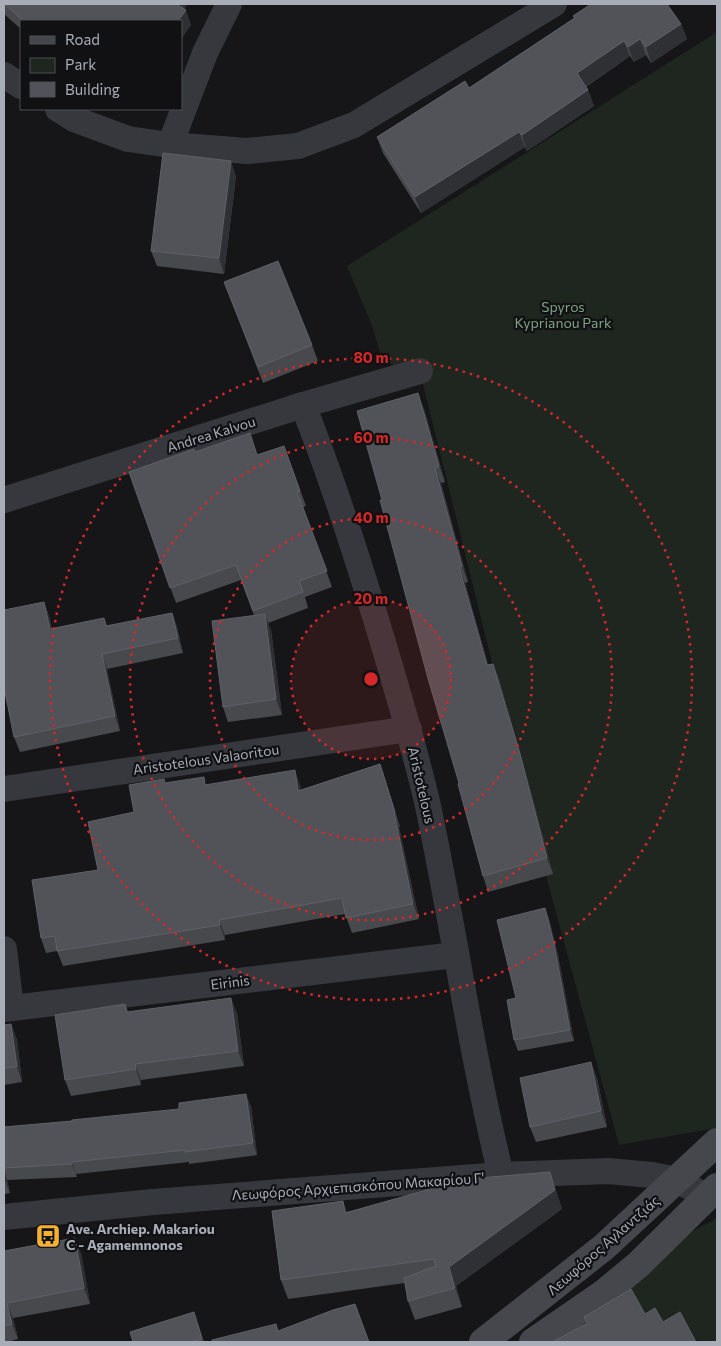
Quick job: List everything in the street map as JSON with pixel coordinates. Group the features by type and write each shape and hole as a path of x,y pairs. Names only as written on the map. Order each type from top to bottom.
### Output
{"main road":[{"name":"Λεωφόρος Αγλαντζιάς","path":"484,1342 604,1247 717,1142"},
{"path":"534,1342 604,1293 634,1268 712,1192"}],"street":[{"path":"170,145 205,54 229,4"},
{"path":"60,110 74,119 128,140 247,151 298,146 354,125 554,4"},
{"path":"4,75 20,85"},
{"name":"Andrea Kalvou","path":"4,500 420,371"},
{"name":"Aristotelous","path":"303,406 322,452 363,577 409,729 428,806 479,1080 501,1175"},
{"name":"Aristotelous Valaoritou","path":"4,789 409,729"},
{"path":"4,949 8,1009"},
{"name":"Eirinis","path":"8,1009 455,955"},
{"name":"Λεωφόρος Αρχιεπισκόπου Μακαρίου Γ'","path":"4,1217 153,1202 501,1175 608,1171 652,1175 678,1180 712,1192"}],"green space":[{"name":"Spyros Kyprianou Park","path":"717,32 717,1128 619,1145 532,824 420,372 383,362 372,326 347,266"},
{"path":"717,1218 717,1342 629,1334 608,1277"}],"building":[{"path":"4,4 176,4 186,10 179,20 23,20"},
{"path":"591,4 667,4 681,24 646,47 640,39 628,47 624,41 577,73 588,90 522,135 519,132 415,197 377,137 465,81 469,88 575,18 573,16"},
{"path":"163,153 231,161 219,258 151,251"},
{"path":"278,261 312,345 258,367 224,282"},
{"path":"418,393 439,466 435,468 462,566 459,567 487,665 493,664 520,754 547,858 483,876 357,411"},
{"path":"250,433 257,455 284,446 300,491 297,492 327,571 299,581 303,592 253,611 236,565 170,588 129,472 194,449 195,452"},
{"path":"44,602 50,629 104,618 106,626 172,613 178,638 102,654 115,716 14,737 4,687 4,610"},
{"path":"265,614 276,699 223,707 212,621"},
{"path":"380,764 395,812 413,904 346,918 342,898 219,920 220,925 57,951 55,936 41,938 32,880 98,870 88,822 134,812 129,785 164,779 165,783 204,777 205,785 295,770 298,791"},
{"path":"545,908 554,944 570,1030 514,1040 507,1000 516,998 497,920"},
{"path":"231,998 238,1051 135,1064 136,1069 65,1080 55,1015 125,1004 127,1012"},
{"path":"11,1024 17,1067 4,1068 4,1025"},
{"path":"591,1062 601,1111 530,1127 520,1078"},
{"path":"246,1094 253,1143 185,1152 185,1150 72,1162 72,1164 4,1168 4,1127 179,1109 179,1103"},
{"path":"550,1172 555,1190 449,1267 455,1288 408,1301 404,1278 436,1266 434,1259 281,1280 272,1211 343,1201 345,1213 441,1186 444,1181"},
{"path":"75,1238 84,1288 7,1303 12,1324 4,1326 4,1251"},
{"path":"631,1289 645,1314 655,1308 663,1322 680,1312 696,1342 553,1342 587,1323 584,1317"},
{"path":"355,1304 369,1342 212,1342 212,1340 276,1324 278,1331 333,1310"},
{"path":"194,1312 202,1339 189,1342 133,1342 130,1332"}],"place":[{"name":"Ave. Archiep. Makariou C - Agamemnonos","path":"48,1236"}]}
